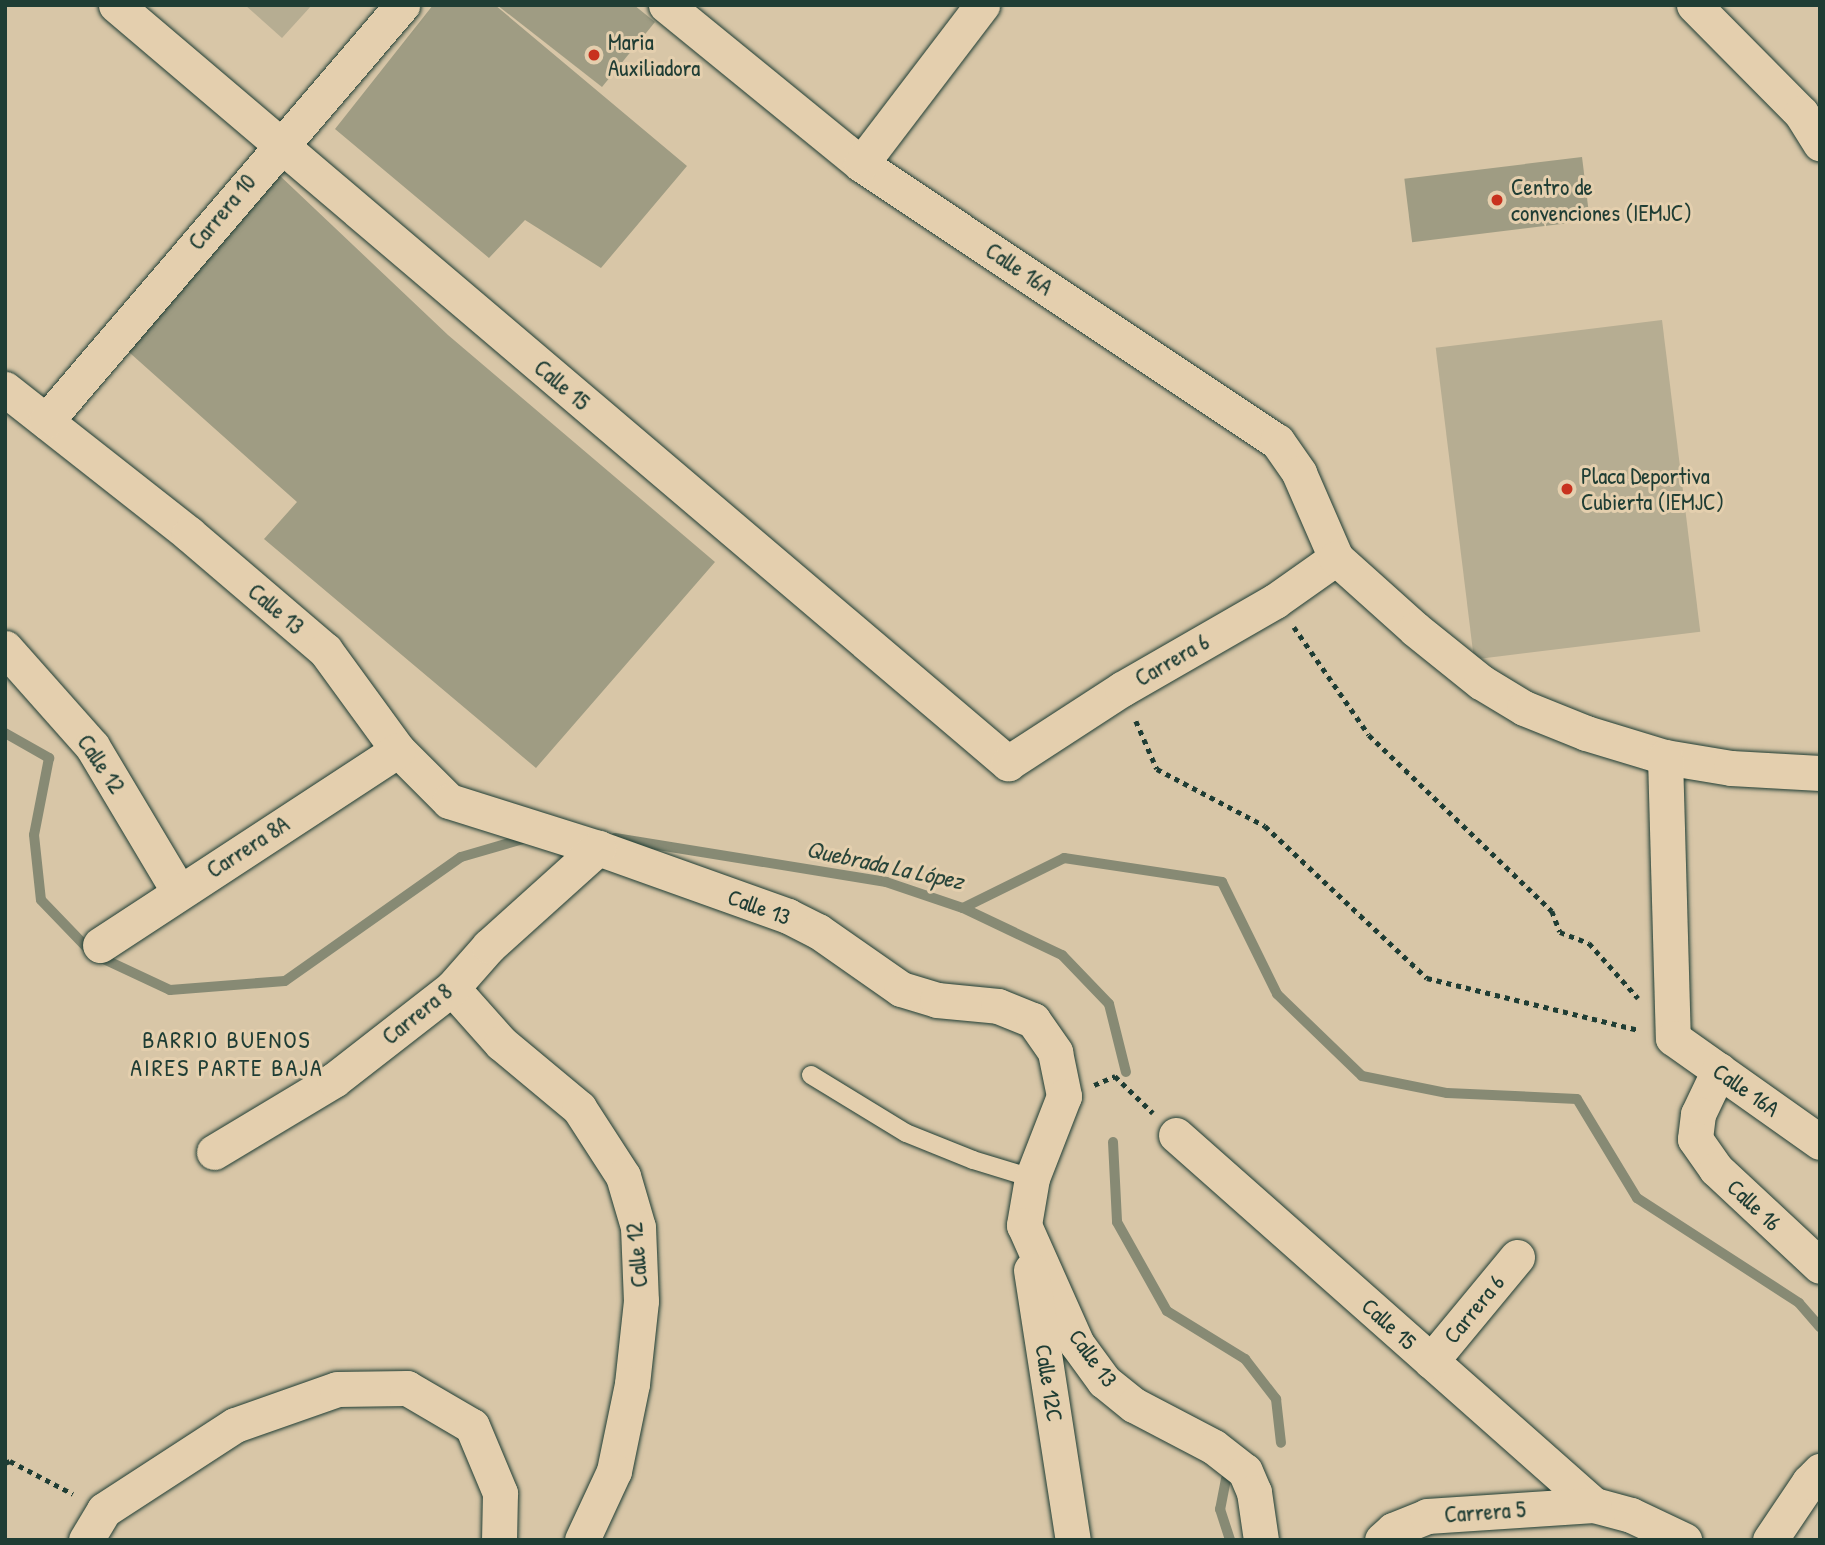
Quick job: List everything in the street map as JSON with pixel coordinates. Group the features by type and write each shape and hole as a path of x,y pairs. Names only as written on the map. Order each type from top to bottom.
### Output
{"street":[{"name":"Calle 15","path":"116,5 1008,763"},
{"name":"Carrera 10","path":"46,421 279,145 402,5"},
{"name":"Calle 16A","path":"666,5 861,164 1277,441 1299,473 1336,558"},
{"path":"861,164 982,5"},
{"path":"1694,5 1801,113 1820,143"},
{"name":"Calle 13","path":"5,389 189,534 325,650 398,750 449,801 555,837 598,848 788,916 818,931 901,989 937,1000 998,1006 1033,1020 1055,1052 1064,1097 1032,1178 1024,1225 1077,1344 1104,1381 1134,1405 1214,1447 1245,1471 1254,1492 1261,1540"},
{"path":"1336,558 1481,682 1524,708 1665,757 1731,768 1820,773"},
{"name":"Carrera 6","path":"1008,763 1122,689 1275,601 1336,558"},
{"name":"Calle 12","path":"5,648 92,746 179,892"},
{"name":"Carrera 8A","path":"100,945 398,750"},
{"path":"1665,757 1673,1038"},
{"name":"Carrera 8","path":"214,1152 334,1080 452,988 489,946 598,848"},
{"name":"Calle 12","path":"452,988 501,1043 579,1108 623,1177 638,1227 641,1301 632,1384 614,1471 582,1540"},
{"name":"Calle 16A","path":"1673,1038 1820,1142"},
{"name":"Calle 16","path":"1718,1070 1698,1114 1695,1139 1716,1169 1820,1266"},
{"name":"Calle 15","path":"1176,1135 1594,1506 1631,1515 1684,1540"},
{"name":"Calle 12C","path":"1024,1225 1073,1540"},
{"name":"Carrera 6","path":"1431,1362 1517,1257"},
{"path":"86,1540 104,1510 235,1425 337,1389 407,1388 471,1426 500,1493 499,1540"},
{"path":"1770,1540 1809,1482 1820,1471"},
{"name":"Carrera 5","path":"1382,1540 1393,1530 1427,1516 1594,1506"}],"lane":[{"path":"811,1075 906,1133 973,1160 1032,1178"}],"path":[{"path":"1275,601 1369,735 1552,911 1560,932 1589,943 1673,1038"},
{"path":"1122,689 1157,769 1265,825 1427,978 1673,1038"},
{"path":"1115,1076 1176,1135"},
{"path":"5,1463 10,1461 104,1510"}],"shaded area":[{"path":"245,5 312,5 282,38"},
{"name":"Placa Deportiva Cubierta (IEMJC)","path":"1662,320 1700,632 1474,659 1436,348"}],"building":[{"path":"433,5 495,5 687,166 601,268 525,220 489,258 335,129"},
{"name":"Maria Auxiliadora","path":"497,5 634,5 655,22 602,87"},
{"name":"Centro de convenciones (IEMJC)","path":"1582,157 1590,221 1412,242 1404,179"},
{"path":"277,173 448,335 715,562 536,768 264,539 297,502 121,345"}],"waterway":[{"name":"Quebrada La López","path":"5,733 49,758 34,835 41,900 93,954 170,990 285,981 461,857 530,837"},
{"name":"Quebrada La López","path":"615,838 886,882 963,908 1064,858 1222,882 1277,994 1362,1076 1447,1093 1577,1099 1637,1198 1799,1303 1820,1327"},
{"path":"963,908 1062,955 1109,1004 1126,1072"},
{"path":"1113,1142 1117,1222 1167,1311 1245,1359 1276,1399 1281,1443"},
{"path":"1226,1479 1220,1509 1230,1540"}],"place":[{"name":"Maria Auxiliadora","path":"594,55"},
{"name":"Centro de convenciones (IEMJC)","path":"1497,200"},
{"name":"Placa Deportiva Cubierta (IEMJC)","path":"1567,489"}],"district":[{"name":"BARRIO BUENOS AIRES PARTE BAJA","path":"227,1054"}]}
